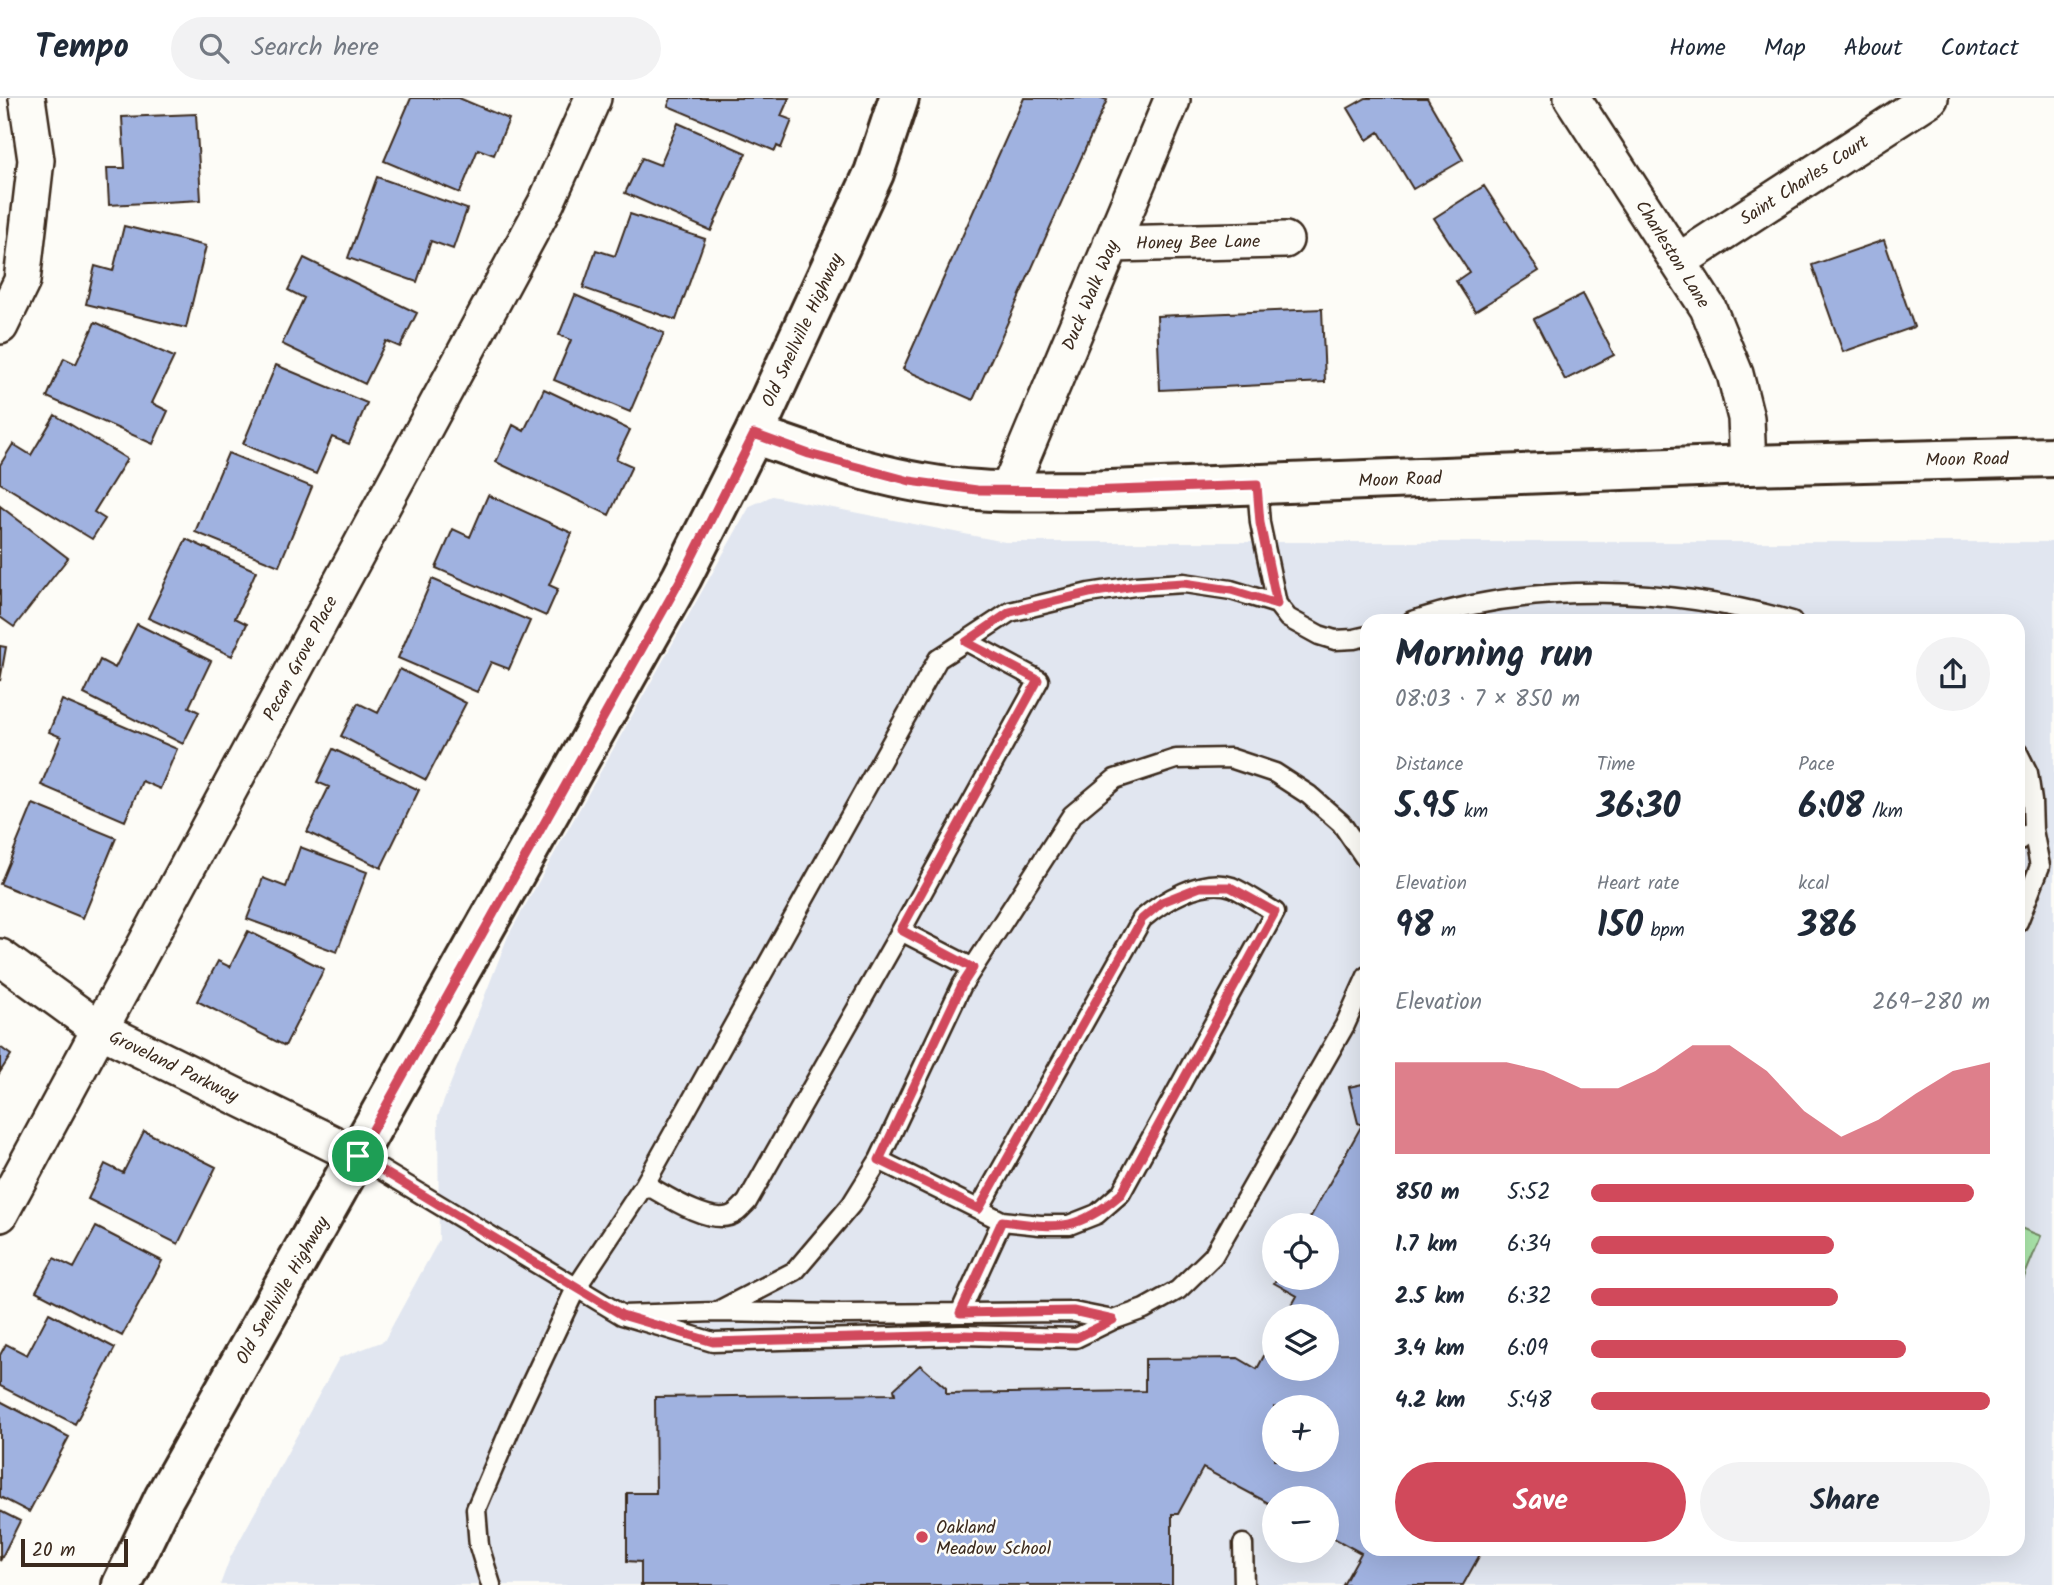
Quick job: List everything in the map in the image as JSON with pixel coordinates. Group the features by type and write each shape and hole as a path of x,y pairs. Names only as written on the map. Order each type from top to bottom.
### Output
{"street":[{"path":"0,326 22,281 36,160 27,98"},
{"name":"Pecan Grove Place","path":"0,1214 546,204 593,98"},
{"name":"Old Snellville Highway","path":"122,1585 169,1490 682,577 754,434 874,173 899,98"},
{"name":"Charleston Lane","path":"1572,98 1708,308 1735,374 1745,418 1748,465"},
{"name":"Saint Charles Court","path":"1679,261 1930,98"},
{"name":"Duck Walk Way","path":"1008,491 1172,100"},
{"name":"Honey Bee Lane","path":"1111,244 1285,240"},
{"name":"Moon Road","path":"754,434 809,454 910,481 977,490 1008,491 1086,491 1748,465 2054,457"},
{"name":"Groveland Parkway","path":"0,957 99,1029 358,1156"}],"lane":[{"path":"1257,485 1260,523 1277,604 1288,618 1318,635 1335,640 1360,638"},
{"path":"491,1585 480,1546 477,1508 514,1420 576,1288 645,1184 938,659 1010,612 1089,593 1135,586 1184,583 1231,590 1277,604"},
{"path":"1440,614 1525,597 1608,593 1665,595 1702,600 1762,614"},
{"path":"645,1184 716,1218 730,1216 739,1211 753,1191 901,930 1038,680 966,642"},
{"path":"716,1312 795,1270 852,1205 879,1160 962,985 1072,815 1115,779 1176,759 1230,758 1276,773 1309,795 1341,823 1360,850"},
{"path":"2025,767 2040,866 2025,904"},
{"path":"2025,836 2034,830"},
{"path":"879,1160 1002,1221 1040,1226 1069,1226 1097,1214 1121,1194 1275,912 1230,887 1200,887 1162,902 1142,919 979,1209"},
{"path":"901,930 973,968"},
{"path":"358,1156 622,1315 713,1342 962,1335 1076,1338 1144,1309 1178,1290 1213,1256 1345,1026 1360,992"},
{"path":"960,1313 1002,1221"},
{"path":"622,1315 716,1312 1073,1311 1113,1320"},
{"path":"1243,1544 1244,1585"}],"shaded area":[{"path":"772,496 1005,542 2054,542 2054,1585 220,1585 230,1558 339,1358 384,1341 439,1240 438,1116 508,936 750,506"}],"green space":[{"path":"2025,1230 2041,1236 2025,1275"}],"building":[{"path":"411,98 459,98 509,119 494,155 478,149 460,193 384,161"},
{"path":"671,98 789,98 781,116 792,120 781,148 777,146 775,151 668,106"},
{"path":"1024,98 1107,100 973,400 903,369"},
{"path":"1366,98 1427,98 1463,160 1413,189 1379,132 1367,140 1348,108"},
{"path":"196,114 201,200 109,205 107,168 125,168 122,117"},
{"path":"678,123 746,153 711,231 625,193 642,158 660,165"},
{"path":"377,177 467,209 453,249 431,241 417,282 348,258"},
{"path":"1484,186 1539,271 1475,311 1456,281 1469,272 1434,218"},
{"path":"630,214 705,239 676,320 583,288 596,250 615,256"},
{"path":"124,226 206,246 186,328 86,304 95,266 113,271"},
{"path":"1884,240 1914,327 1843,352 1812,265"},
{"path":"304,258 417,313 400,347 386,341 365,384 282,344 304,298 288,290"},
{"path":"1583,294 1614,355 1565,380 1534,319"},
{"path":"575,295 664,333 630,412 554,380 571,340 559,335"},
{"path":"1322,309 1325,382 1160,390 1157,316"},
{"path":"95,322 174,357 152,403 168,411 153,444 47,397 64,358 76,364"},
{"path":"276,365 367,403 349,444 332,437 316,474 243,444"},
{"path":"544,389 630,430 616,459 632,466 609,515 496,462 513,425 524,431"},
{"path":"55,415 127,459 94,512 105,519 92,539 0,483 0,465 13,444 31,455"},
{"path":"228,453 312,487 279,566 195,532"},
{"path":"488,495 572,533 549,585 558,589 546,616 436,568 453,529 470,537"},
{"path":"0,506 68,558 14,627 0,617"},
{"path":"186,539 256,571 235,618 247,624 232,656 148,618"},
{"path":"432,579 530,621 509,669 491,662 477,692 398,658"},
{"path":"137,624 211,661 189,707 199,712 183,744 84,694 100,660 115,668"},
{"path":"0,646 6,647 0,681"},
{"path":"400,669 466,703 426,780 341,736 358,703 378,713"},
{"path":"62,700 177,749 160,789 142,781 125,821 41,785 61,737 49,732"},
{"path":"333,749 419,790 381,868 307,832 329,787 317,782"},
{"path":"33,804 116,838 83,918 0,884"},
{"path":"300,847 367,872 337,952 247,919 263,878 286,887"},
{"path":"248,931 324,969 285,1046 197,1001 218,961 230,967"},
{"path":"0,1047 11,1055 0,1072"},
{"path":"1360,1085 1360,1124 1349,1087"},
{"path":"1360,1129 1360,1552 1339,1541 1339,1486 1262,1486 1262,1500 1203,1468 1178,1514 1172,1514 1172,1585 641,1585 641,1562 627,1561 627,1493 656,1493 655,1397 895,1394 894,1389 920,1365 946,1388 946,1394 1145,1391 1145,1359 1238,1358 1257,1369 1262,1360 1262,1381 1339,1381 1339,1304 1293,1304 1297,1296 1286,1290 1339,1290 1339,1213 1313,1213"},
{"path":"144,1131 216,1167 178,1244 88,1199 105,1164 123,1173"},
{"path":"96,1227 162,1261 122,1336 36,1291 54,1258 74,1268"},
{"path":"49,1313 115,1348 75,1424 0,1386 0,1355 6,1344 27,1355"},
{"path":"0,1401 69,1437 29,1512 0,1497"},
{"path":"0,1511 20,1521 0,1561"},
{"path":"1360,1555 1479,1556 1463,1585 1343,1585"}],"place":[{"name":"Oakland Meadow School","path":"922,1537"}],"route":[{"path":"754,434 809,454 910,481 977,490 1086,491 1257,485 1260,523 1277,604 1231,590 1184,583 1135,586 1089,593 1010,612 966,642 1038,680 901,930 973,968 962,985 879,1160 979,1209 1142,919 1162,902 1200,887 1230,887 1275,912 1121,1194 1097,1214 1069,1226 1040,1226 1002,1221 960,1313 1073,1311 1113,1320 1076,1338 962,1335 713,1342 622,1315 358,1156 682,577 754,434"}]}
